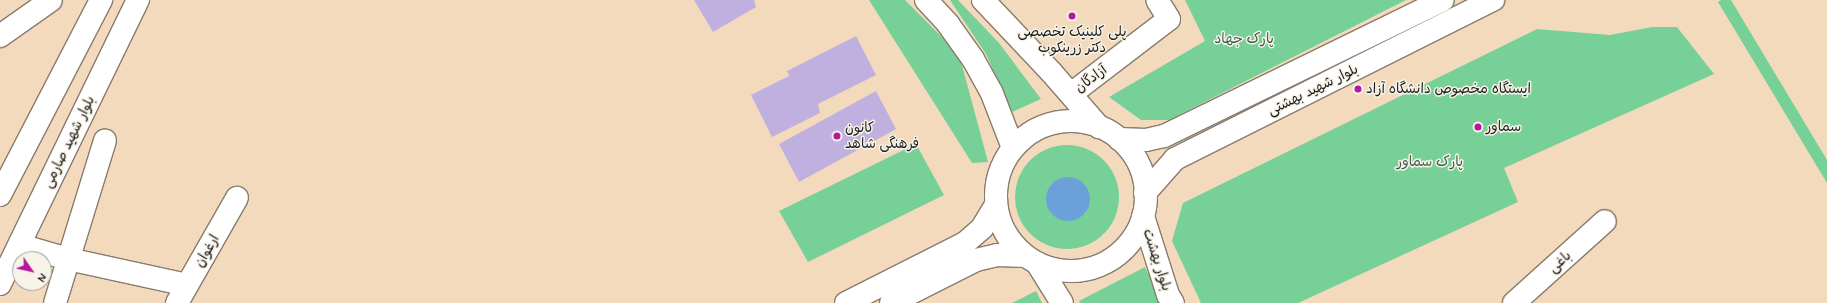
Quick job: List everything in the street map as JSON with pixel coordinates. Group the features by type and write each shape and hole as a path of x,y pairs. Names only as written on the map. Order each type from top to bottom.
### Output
{"main road":[{"path":"0,36 51,0"},
{"path":"0,195 101,0"},
{"name":"بلوار شهید صارمی","path":"2,270 20,245 138,0"},
{"path":"926,0 948,24 973,59 991,91 1014,148"},
{"path":"890,303 976,260 997,255 1031,260 1054,269 1073,271 1092,268 1109,260 1124,249 1135,234 1143,216 1145,193 1144,183 1140,166 1131,151 1119,139 1099,126 983,0"},
{"name":"آزادگان","path":"1070,94 1169,19 1158,0"},
{"name":"بلوار شهید بهشتی","path":"1119,139 1146,140 1164,136 1443,0"},
{"name":"بلوار شهید بهشتی","path":"1145,193 1175,158 1493,0"},
{"path":"1062,303 1031,260 1011,242 1001,224 996,205 997,185 1000,171 1014,148 1031,132 1053,123 1076,121 1099,126"},
{"path":"55,303 105,140"},
{"name":"ارغوان","path":"182,294 237,198"},
{"path":"846,303 965,243 982,228 996,205"},
{"name":"بلوار بهشت","path":"1143,216 1168,295 1172,303"},
{"name":"باغی","path":"1514,303 1606,221"},
{"path":"20,245 182,294"}],"green space":[{"path":"869,0 905,0 959,54 988,162 972,163"},
{"path":"950,0 958,0 999,43 1041,99 1012,112 986,54"},
{"name":"پارک جهاد","path":"1185,0 1406,0 1169,120 1141,120 1109,97 1205,41"},
{"path":"1721,0 1731,0 1827,160 1827,183 1718,2"},
{"name":"پارک سماور","path":"1652,27 1677,27 1714,74 1504,168 1518,202 1298,303 1201,303 1172,241 1183,203 1537,29 1610,35"},
{"path":"916,144 944,195 808,262 779,211"},
{"path":"1067,145 1087,149 1104,160 1115,177 1119,197 1115,217 1104,234 1087,245 1067,249 1047,245 1030,234 1019,217 1015,197 1019,177 1030,160 1047,149"},
{"path":"1145,267 1163,303 1080,303 1079,301"},
{"path":"1036,291 1042,303 1012,303"}],"water":[{"path":"1072,177 1084,183 1089,191 1089,207 1084,215 1076,220 1064,221 1052,215 1047,207 1046,195 1052,183 1060,178"}],"building":[{"path":"694,0 754,0 756,7 713,32"},
{"path":"856,36 876,75 818,104 820,113 772,137 751,95 789,76 787,71"},
{"name":"کانون فرهنگی شاهد","path":"876,91 896,129 799,182 779,144"}],"place":[{"name":"پلی کلینیک تخصصی دکتر زرینکوب","path":"1072,16"},
{"name":"ایستگاه مخصوص دانشگاه آزاد","path":"1358,89"},
{"name":"سماور","path":"1478,127"},
{"name":"کانون فرهنگی شاهد","path":"837,136"}]}
